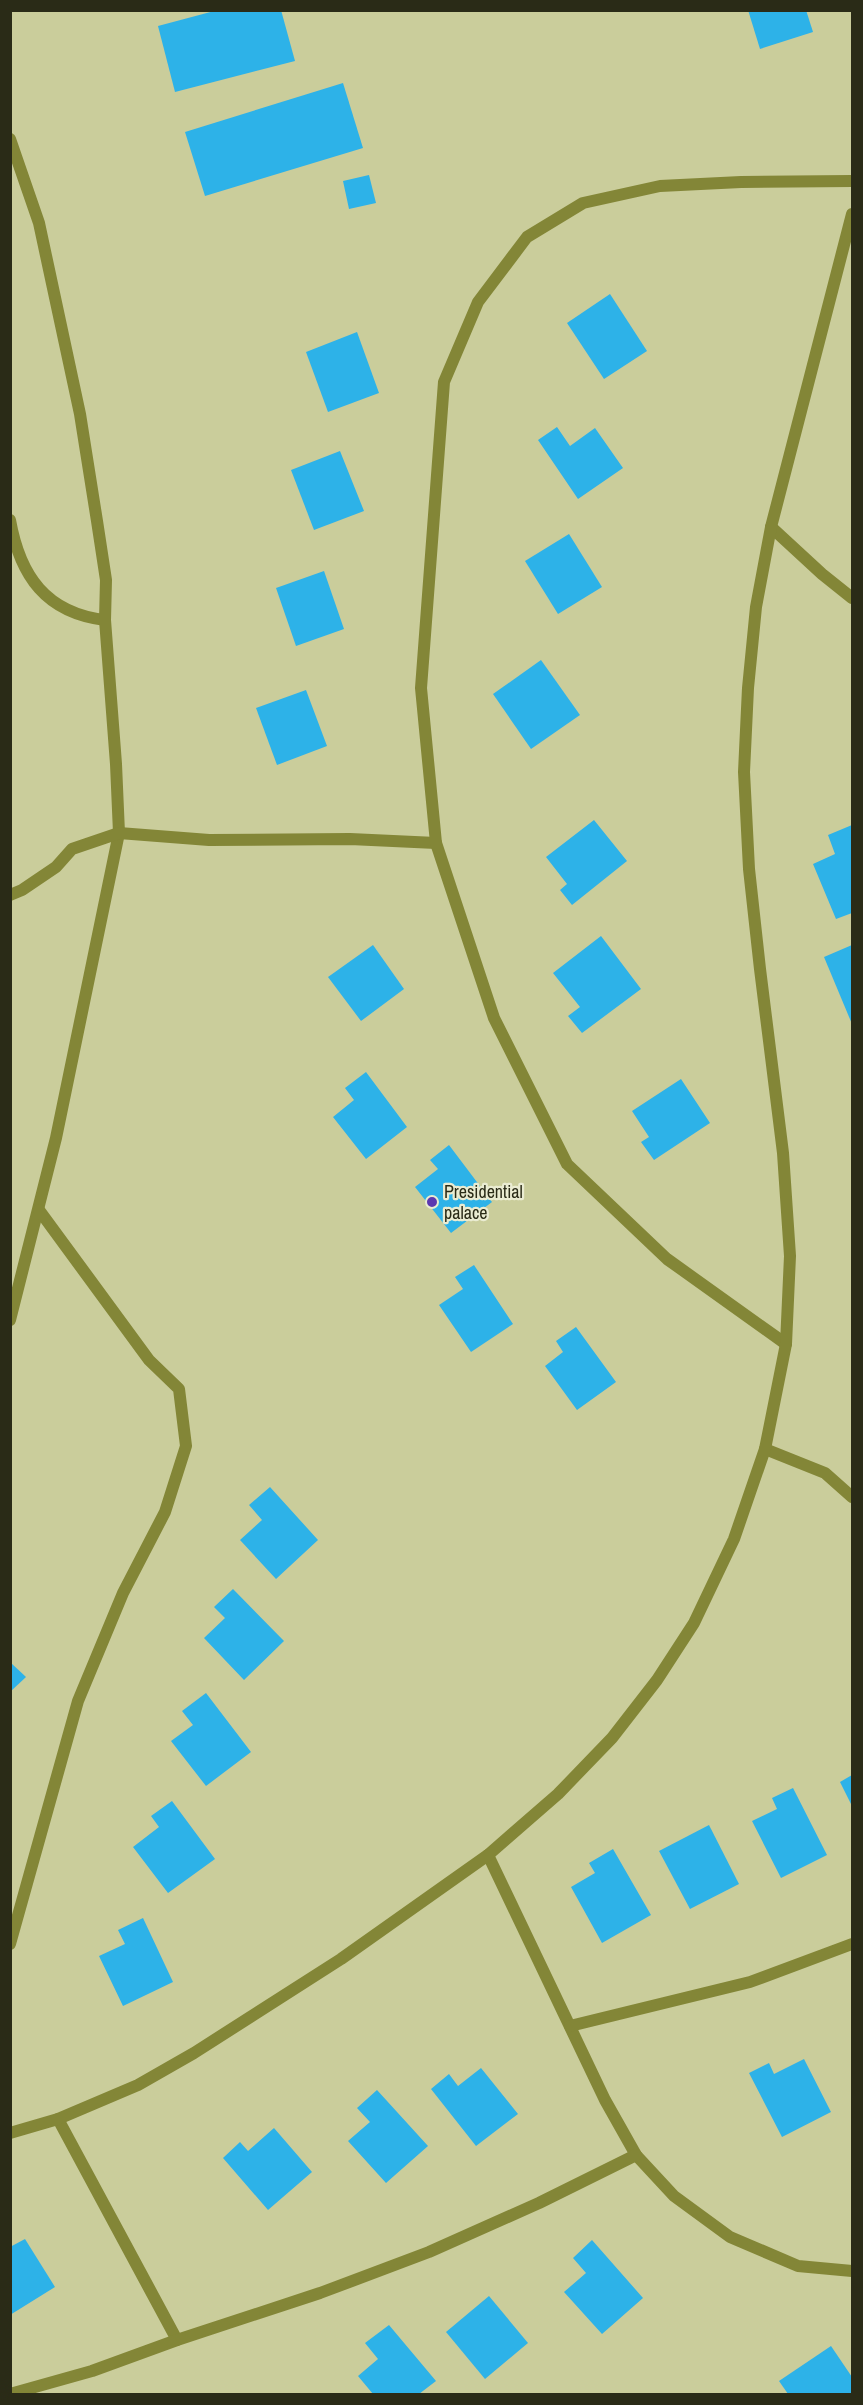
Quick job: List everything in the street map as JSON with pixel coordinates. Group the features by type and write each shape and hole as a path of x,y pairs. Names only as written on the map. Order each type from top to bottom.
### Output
{"street":[{"path":"10,139 39,224 80,414 106,580 105,620 119,833 56,1138 10,1320"},
{"path":"786,1344 667,1258 567,1164 494,1018 436,843 420,688 444,382 478,302 527,237 583,202 660,186 852,181"},
{"path":"10,2133 58,2119 138,2085 194,2053 341,1959 488,1856 558,1794 612,1738 657,1680 694,1623 734,1539 765,1449 786,1344 789,1256 783,1153 749,869 744,772 748,688 756,607 771,527 852,214"},
{"path":"10,520 24,566 38,588 58,607 82,618 105,620"},
{"path":"771,527 852,598"},
{"path":"10,895 22,890 56,867 72,849 119,833 209,840 350,839 436,843"},
{"path":"10,1944 78,1701 123,1593 165,1512 186,1446 178,1389 149,1360 39,1210"},
{"path":"765,1449 825,1473 852,1497"},
{"path":"488,1856 605,2100 636,2155 674,2196 730,2237 798,2266 852,2271"},
{"path":"570,2026 750,1982 852,1944"},
{"path":"58,2119 177,2340"},
{"path":"10,2394 92,2371 177,2340 320,2294 429,2252 539,2203 636,2155"}],"building":[{"path":"218,10 281,10 295,61 175,92 158,26"},
{"path":"748,10 806,10 813,32 760,49"},
{"path":"343,83 363,148 205,196 185,132"},
{"path":"369,175 376,203 349,209 343,181"},
{"path":"610,294 647,351 604,379 567,323"},
{"path":"357,332 379,393 328,412 306,352"},
{"path":"557,427 570,446 595,428 623,468 578,499 538,440"},
{"path":"340,451 364,511 314,530 291,470"},
{"path":"569,534 602,587 558,614 525,561"},
{"path":"324,571 344,629 296,646 276,588"},
{"path":"541,660 580,715 531,749 493,694"},
{"path":"306,690 327,746 277,765 256,708"},
{"path":"594,820 627,861 572,905 560,890 567,884 546,857"},
{"path":"852,825 852,913 836,919 813,864 835,854 828,835"},
{"path":"601,936 641,989 582,1033 568,1016 580,1007 553,973"},
{"path":"373,945 404,989 361,1021 328,977"},
{"path":"852,945 852,1024 824,957"},
{"path":"366,1072 407,1127 366,1159 333,1117 354,1100 345,1088"},
{"path":"681,1079 710,1123 654,1160 641,1142 649,1137 632,1111"},
{"path":"449,1145 492,1202 451,1233 415,1187 438,1169 430,1160"},
{"path":"474,1265 513,1324 471,1352 439,1305 463,1289 455,1277"},
{"path":"576,1327 616,1382 577,1410 545,1366 563,1352 556,1341"},
{"path":"270,1487 318,1540 276,1579 240,1540 262,1520 249,1505"},
{"path":"233,1589 284,1641 244,1680 204,1638 225,1618 214,1607"},
{"path":"10,1662 26,1677 10,1692"},
{"path":"206,1693 251,1752 206,1786 171,1741 193,1725 182,1711"},
{"path":"852,1775 852,1806 840,1782"},
{"path":"793,1788 827,1855 781,1878 752,1821 777,1809 772,1798"},
{"path":"172,1801 215,1859 168,1893 133,1847 159,1827 151,1816"},
{"path":"709,1825 739,1884 690,1909 659,1851"},
{"path":"613,1849 651,1915 602,1943 571,1887 595,1873 589,1863"},
{"path":"143,1918 173,1982 123,2006 99,1956 125,1944 118,1930"},
{"path":"804,2059 831,2112 782,2137 749,2073 769,2063 774,2074"},
{"path":"481,2068 518,2114 476,2146 431,2089 449,2074 458,2086"},
{"path":"377,2090 428,2146 386,2183 348,2141 370,2122 357,2108"},
{"path":"274,2128 312,2172 268,2210 223,2158 240,2142 248,2151"},
{"path":"25,2239 55,2287 10,2315 10,2247"},
{"path":"592,2240 643,2298 602,2334 564,2292 586,2273 573,2258"},
{"path":"489,2296 528,2343 485,2379 446,2332"},
{"path":"389,2325 436,2381 419,2394 373,2394 358,2376 378,2359 365,2343"},
{"path":"831,2346 852,2377 852,2394 788,2394 779,2381"}],"place":[{"name":"Presidential palace","path":"432,1202"}]}
